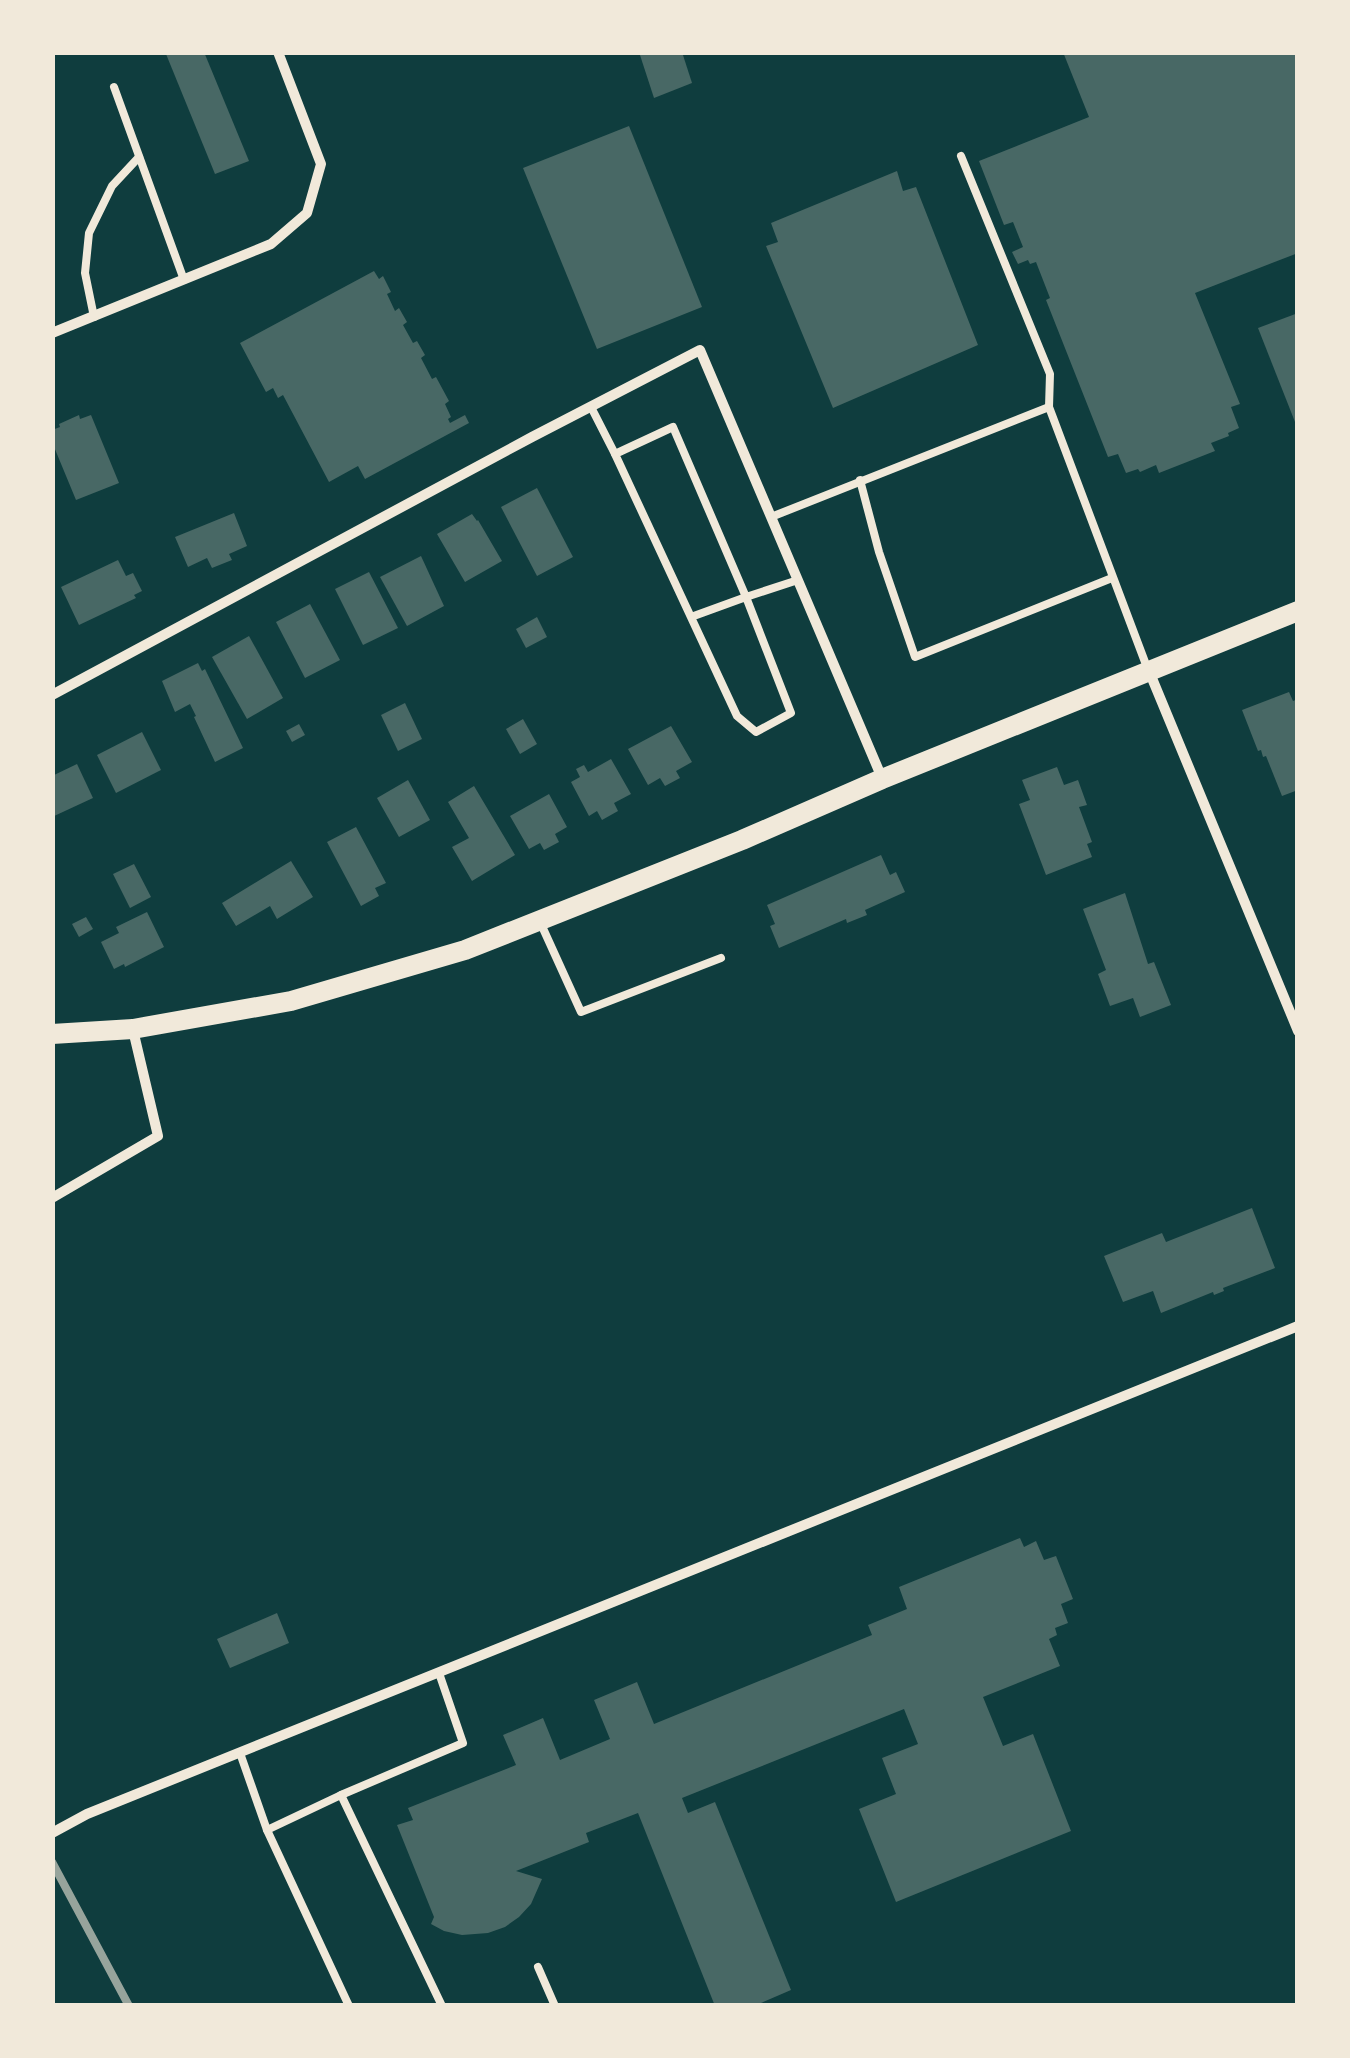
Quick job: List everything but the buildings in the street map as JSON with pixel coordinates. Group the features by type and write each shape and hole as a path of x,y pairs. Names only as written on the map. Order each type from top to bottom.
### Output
{"main road":[{"path":"52,1034 133,1029 291,1001 465,950 1298,611"}],"street":[{"path":"52,334 272,244 307,213 321,164 278,52"},
{"path":"52,696 700,350 882,780"},
{"path":"1148,670 1298,1031"},
{"path":"54,1192 158,1136 133,1029"},
{"path":"52,1832 87,1814 1298,1326"}],"lane":[{"path":"114,88 184,280"},
{"path":"94,317 85,273 89,233 112,186 139,156"},
{"path":"961,156 1050,374 1048,407 1148,670"},
{"path":"591,406 737,716 756,732 791,713 673,427 615,454"},
{"path":"771,517 1048,407"},
{"path":"860,480 914,657 1112,578"},
{"path":"691,617 798,580"},
{"path":"539,920 580,1012 722,958"},
{"path":"267,1830 464,1743 439,1672"},
{"path":"240,1753 267,1830 350,2006"},
{"path":"341,1795 442,2006"},
{"path":"538,1967 555,2006"}],"railway":[{"path":"52,1862 129,2006"}]}
